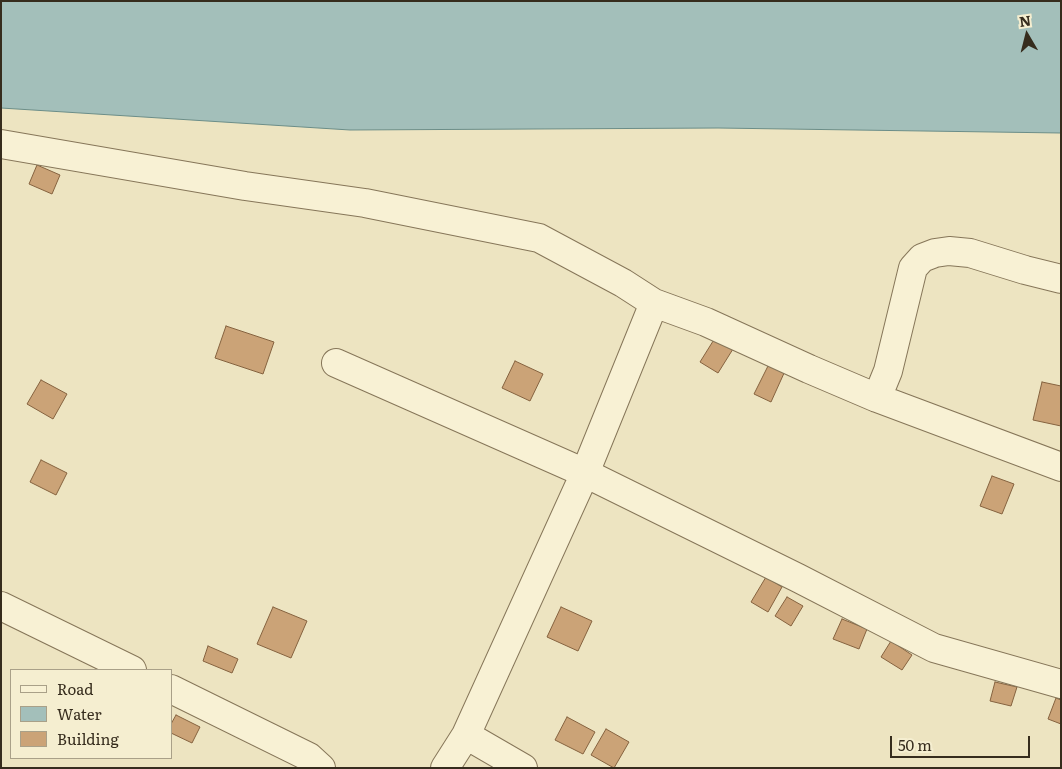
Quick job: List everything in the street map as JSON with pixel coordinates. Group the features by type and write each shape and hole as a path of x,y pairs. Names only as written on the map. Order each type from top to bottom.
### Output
{"street":[{"path":"1,144 245,186 365,203 539,238 623,283 654,303 706,322 808,369 877,398 1061,467"},
{"path":"877,398 888,371 913,268 922,258 935,253 949,251 970,253 1061,279"},
{"path":"445,768 466,735 585,473 654,303"},
{"path":"336,362 585,473 798,578 934,648 1061,684"},
{"path":"1,606 130,669"},
{"path":"172,689 309,757 321,768"},
{"path":"466,735 523,768"}],"water":[{"path":"1,1 1061,1 1061,133 718,128 350,130 1,108"}],"building":[{"path":"37,165 60,175 52,194 29,184"},
{"path":"226,326 274,342 263,374 215,358"},
{"path":"715,338 733,349 718,373 700,362"},
{"path":"515,361 543,374 530,401 502,388"},
{"path":"769,364 785,371 771,402 754,394"},
{"path":"41,380 67,394 53,419 27,404"},
{"path":"1042,382 1061,386 1061,426 1033,420"},
{"path":"41,460 67,473 56,495 30,482"},
{"path":"992,476 1014,484 1002,514 980,506"},
{"path":"766,577 782,587 768,612 751,602"},
{"path":"787,597 803,606 791,626 775,616"},
{"path":"273,607 307,621 291,658 257,644"},
{"path":"561,607 592,621 578,651 547,637"},
{"path":"842,619 867,629 859,649 833,639"},
{"path":"891,641 912,655 902,670 881,657"},
{"path":"208,646 238,659 232,673 203,661"},
{"path":"995,682 1017,687 1011,706 990,701"},
{"path":"1056,698 1061,700 1061,724 1048,719"},
{"path":"176,715 200,727 192,743 172,733 172,722"},
{"path":"567,717 595,732 583,754 555,740"},
{"path":"606,729 629,742 614,768 591,755"}]}
